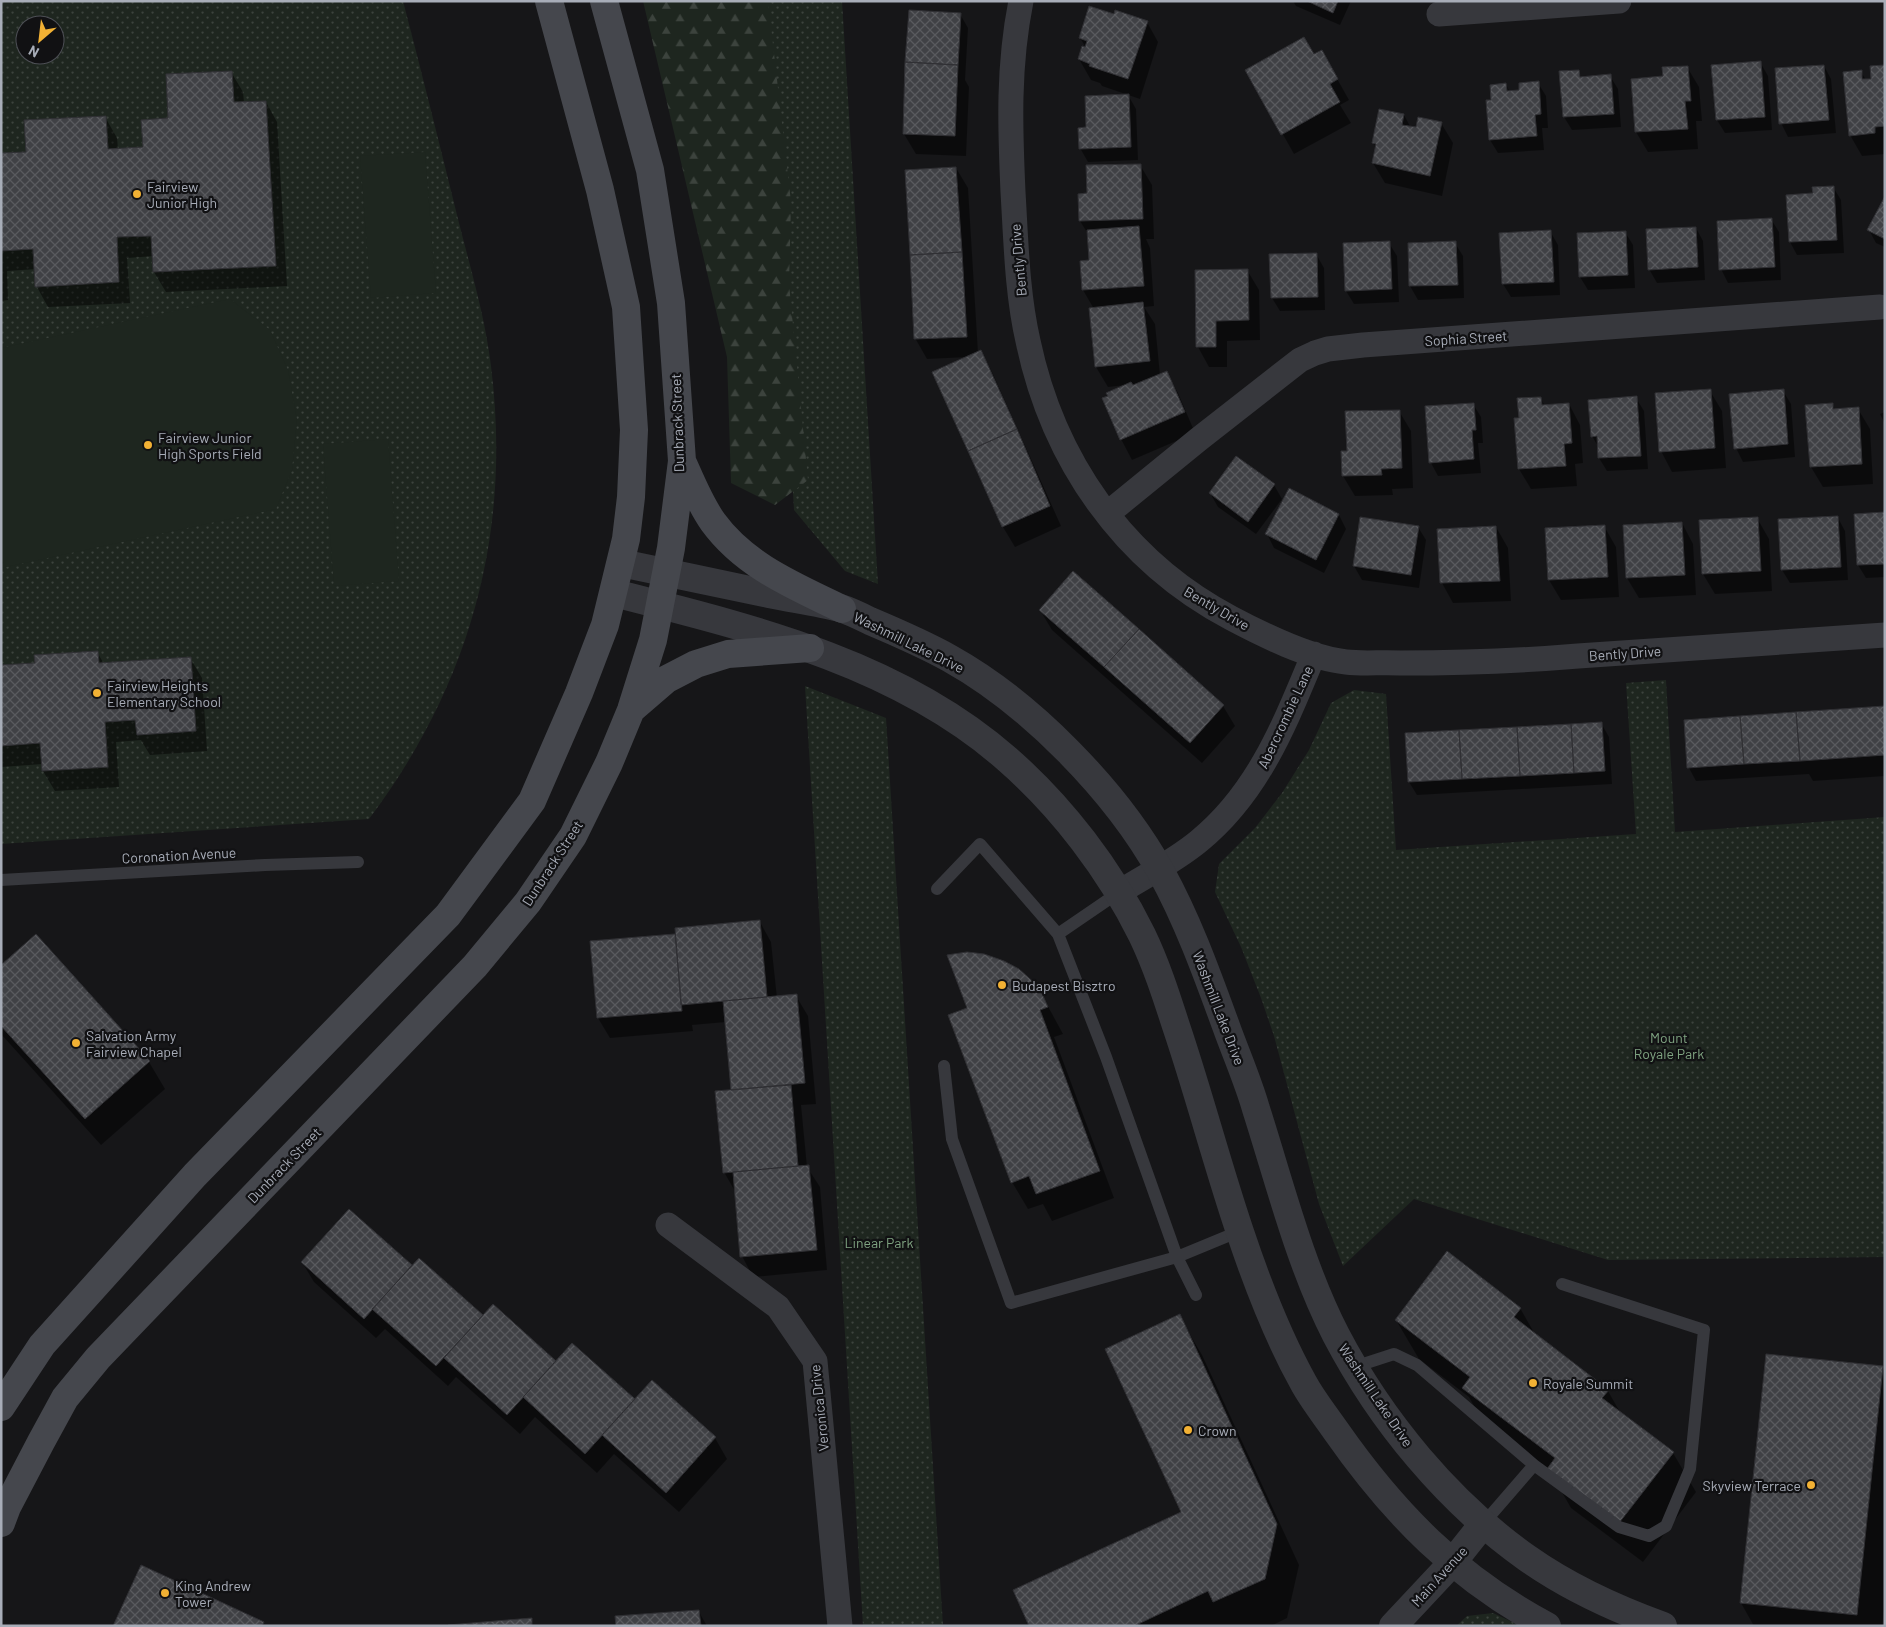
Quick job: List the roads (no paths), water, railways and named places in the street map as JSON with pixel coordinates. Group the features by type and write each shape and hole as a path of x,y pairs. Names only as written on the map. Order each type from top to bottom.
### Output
{"main road":[{"path":"1,1407 42,1345 195,1175 448,915 532,801 579,694 605,625 626,539 631,497 634,430 626,307 600,190 548,1"},
{"name":"Dunbrack Street","path":"1,1523 7,1507 40,1442 65,1398 98,1358 475,966 528,902 573,836 609,763 631,710 653,640 666,572 682,461 671,303 651,180 604,1"},
{"path":"682,461 712,522 746,557 774,575 842,609"},
{"path":"631,710 668,679 696,664 728,654 810,648"}],"street":[{"name":"Bently Drive","path":"1021,1 1013,50 1010,115 1016,245 1025,324 1034,369 1054,425 1078,475 1107,514 1144,556 1182,588 1246,626 1284,643 1344,662 1434,663 1514,661 1885,635"},
{"path":"1439,14 1619,1"},
{"name":"Sophia Street","path":"1107,514 1268,384 1300,360 1315,352 1363,345 1880,306"},
{"name":"Washmill Lake Drive","path":"621,562 842,609 951,659 1001,693 1051,734 1099,785 1131,825 1159,868 1176,901 1208,975 1255,1106 1278,1184 1313,1282 1335,1332 1354,1367 1400,1436 1434,1476 1483,1524 1529,1560 1582,1591 1634,1616 1663,1626"},
{"path":"614,593 810,648 873,674 918,696 964,726 1007,759 1055,808 1089,849 1118,893 1142,936 1163,986 1196,1084 1240,1231 1278,1331 1304,1385 1352,1454 1392,1504 1422,1535 1452,1563 1482,1587 1547,1626"},
{"name":"Abercrombie Lane","path":"1118,893 1199,841 1232,809 1257,776 1286,721 1314,654"},
{"name":"Veronica Drive","path":"668,1226 778,1307 815,1361 840,1626"},
{"name":"Main Avenue","path":"1393,1626 1452,1563 1483,1524"}],"lane":[{"path":"937,889 980,844 1058,934 1106,1057 1177,1257 1196,1295"},
{"name":"Coronation Avenue","path":"1,880 358,862"},
{"path":"1058,934 1118,893"},
{"path":"944,1066 952,1139 1011,1303 1177,1257 1240,1231"},
{"path":"1354,1367 1394,1354 1417,1365 1534,1465 1619,1527 1649,1536 1666,1526 1690,1469 1704,1330 1562,1284"},
{"path":"1483,1524 1534,1465"}],"place":[{"name":"Fairview Junior High","path":"137,194"},
{"name":"Fairview Junior High Sports Field","path":"148,445"},
{"name":"Fairview Heights Elementary School","path":"97,693"},
{"name":"Budapest Bisztro","path":"1002,985"},
{"name":"Salvation Army Fairview Chapel","path":"76,1043"},
{"name":"Royale Summit","path":"1533,1383"},
{"name":"Crown","path":"1188,1430"},
{"name":"Skyview Terrace","path":"1811,1485"},
{"name":"King Andrew Tower","path":"165,1593"}],"park label":[{"name":"Mount Royale Park","path":"1669,1046"},
{"name":"Linear Park","path":"879,1242"}]}
